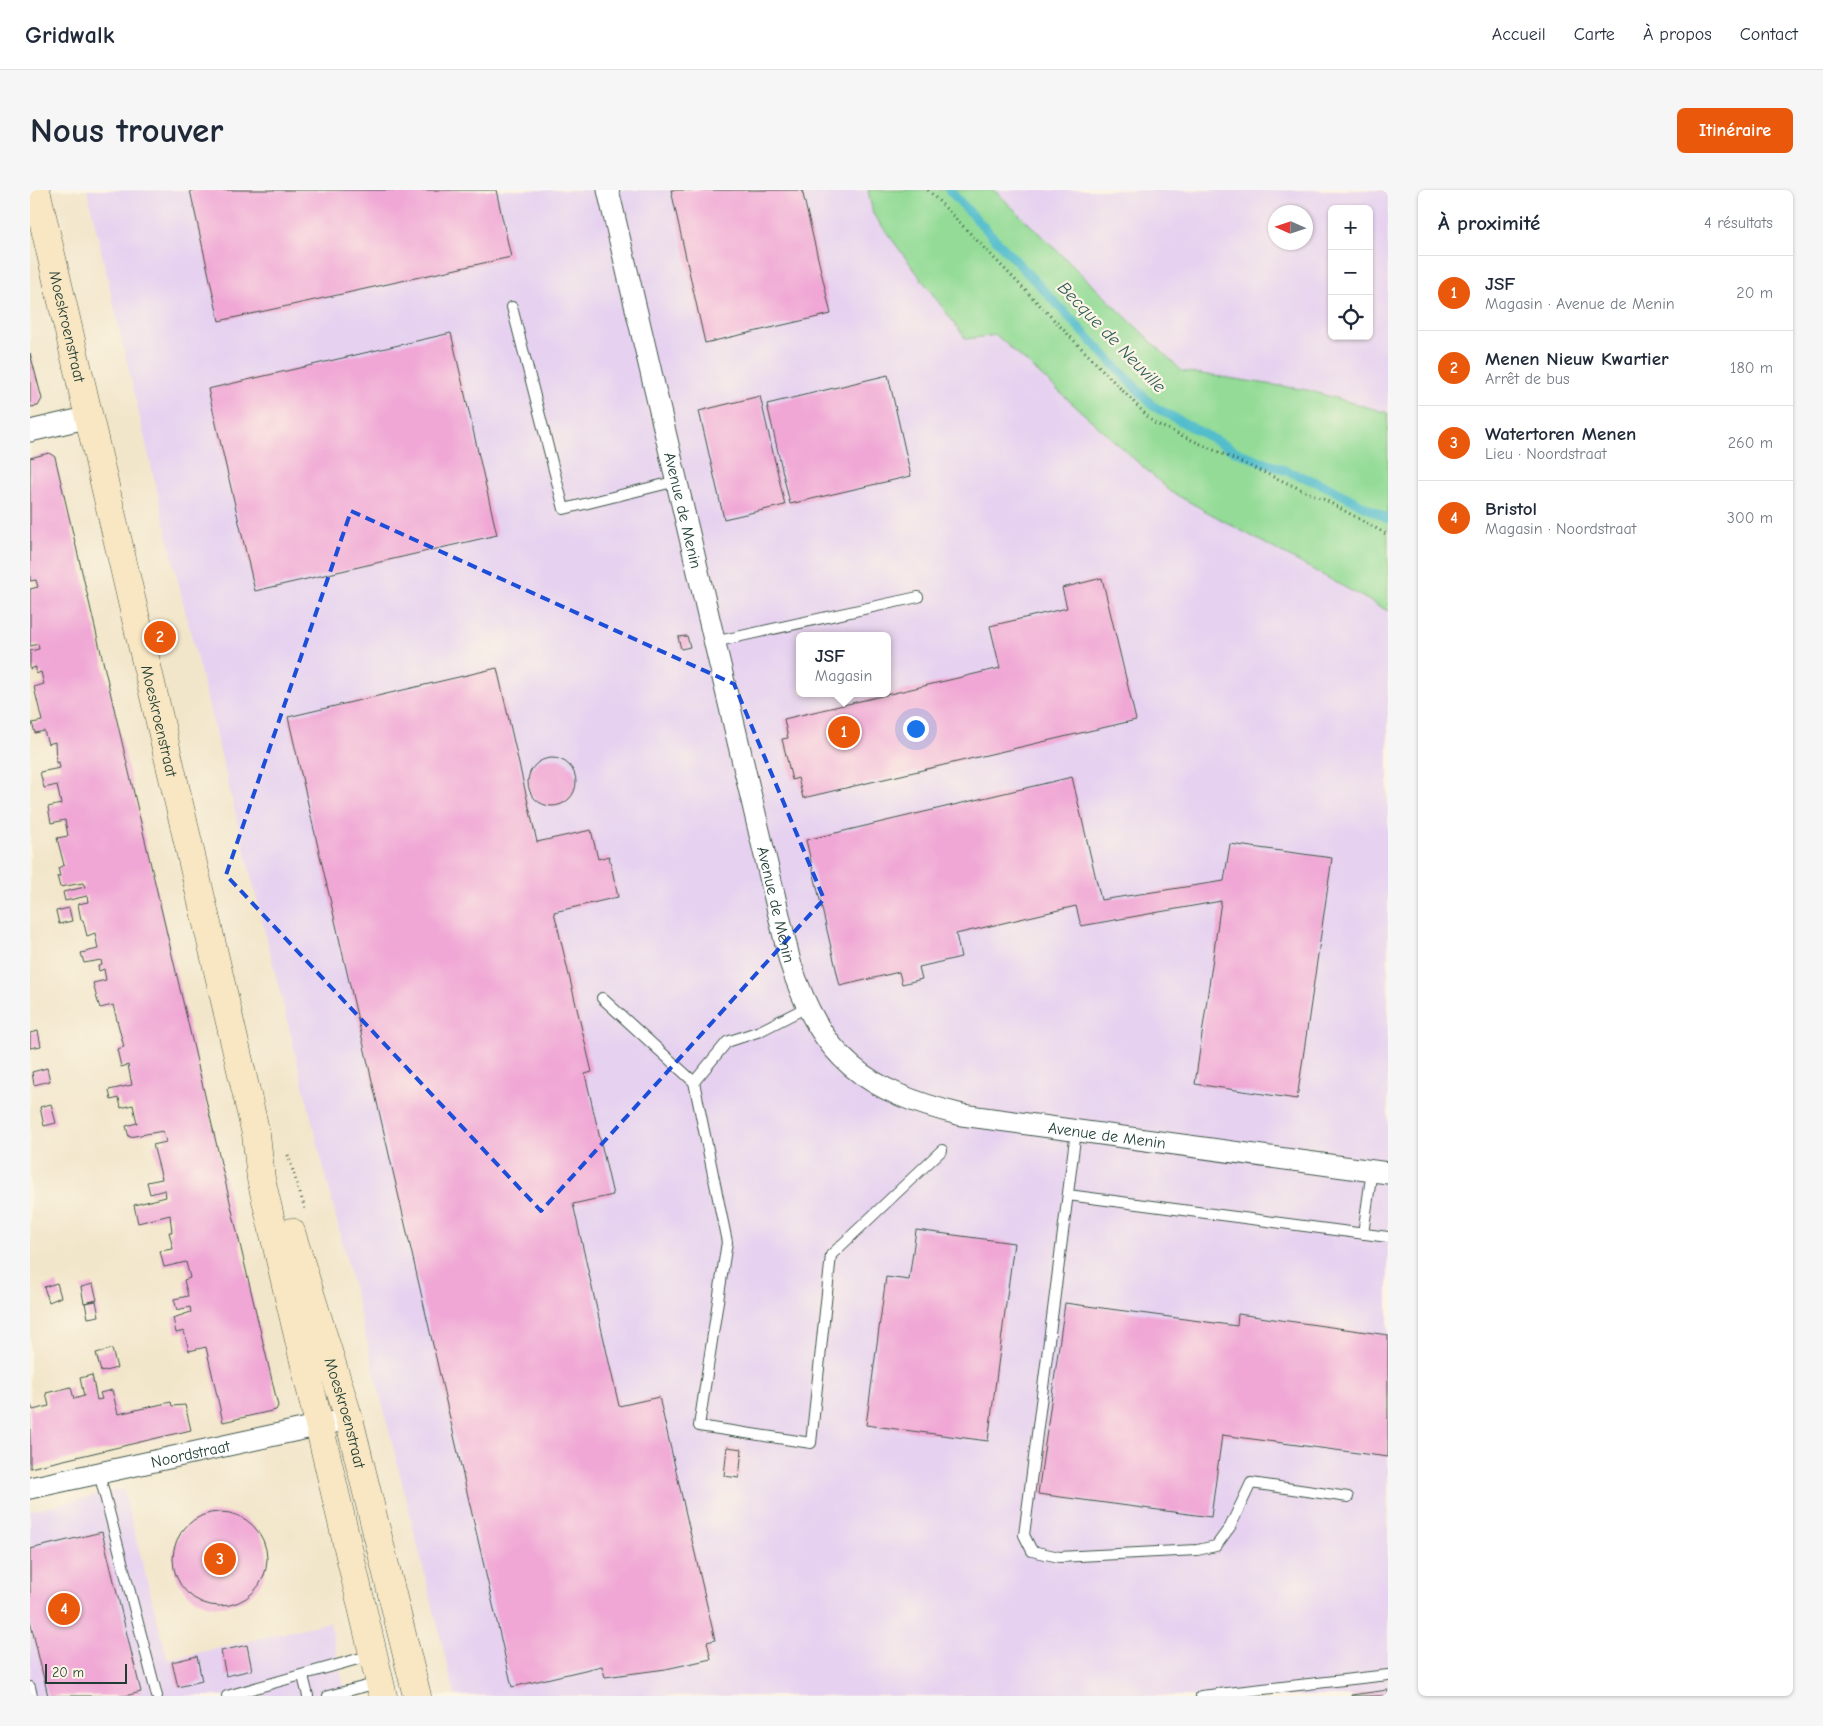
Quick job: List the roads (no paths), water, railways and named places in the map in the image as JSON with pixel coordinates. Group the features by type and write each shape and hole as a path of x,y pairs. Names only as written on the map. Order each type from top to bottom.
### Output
{"main road":[{"name":"Moeskroenstraat","path":"36,190 256,1134 262,1179 381,1689"},
{"name":"Moeskroenstraat","path":"256,1134 274,1176 349,1419 417,1696"}],"street":[{"name":"Avenue de Menin","path":"608,190 790,962 807,1007 820,1030 834,1049 852,1066 886,1091 910,1101 962,1115 1380,1171"},
{"path":"30,431 90,417"},
{"name":"Noordstraat","path":"30,1488 349,1419"}],"lane":[{"path":"512,307 564,509 676,481"},
{"path":"714,642 918,597"},
{"path":"602,998 694,1082 727,1242 699,1426 811,1443 830,1255 942,1150"},
{"path":"694,1082 727,1042 760,1031 807,1007"},
{"path":"1076,1131 1024,1535 1032,1550 1058,1557 1197,1550 1216,1546 1230,1527 1250,1483 1348,1497"},
{"path":"1363,1234 1380,1171"},
{"path":"1068,1195 1388,1237"},
{"path":"99,1473 157,1696"},
{"path":"227,1696 374,1655"},
{"path":"1201,1696 1388,1675"},
{"path":"303,1676 308,1696"},
{"path":"30,1687 32,1696"},
{"path":"328,1696 381,1689"}],"waterway":[{"name":"Becque de Neuville","path":"949,190 1153,406 1237,452 1324,485 1388,519"}],"place":[{"name":"Menen Nieuw Kwartier","path":"160,637"},
{"name":"JSF","path":"844,732"},
{"name":"Watertoren Menen","path":"220,1559"},
{"name":"Bristol","path":"64,1609"}]}
